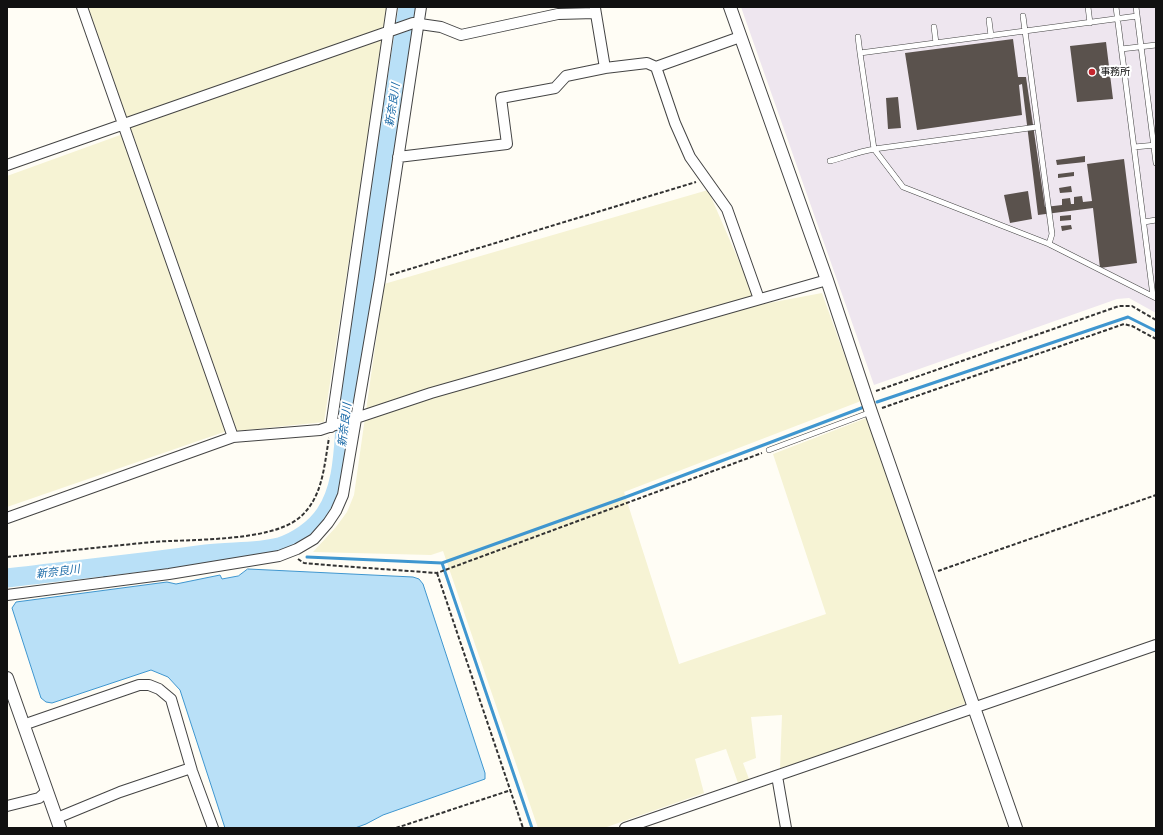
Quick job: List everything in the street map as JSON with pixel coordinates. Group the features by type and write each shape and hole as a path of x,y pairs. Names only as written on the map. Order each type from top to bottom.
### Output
{"street":[{"path":"82,7 233,437"},
{"path":"333,426 392,31 392,7"},
{"path":"7,595 169,574 287,554 314,539 328,524 336,511 342,495 354,418 380,279 416,23 421,7"},
{"path":"730,7 827,280 871,412 929,574 1016,828"},
{"path":"7,166 123,124 416,23 442,27 461,35 558,14 595,10 605,68"},
{"path":"398,157 507,144 501,98 555,88 566,76 605,68 647,63 656,67 740,37"},
{"path":"656,67 675,123 690,156 727,209 760,299"},
{"path":"7,518 233,437 320,430 431,393 827,280"},
{"path":"625,828 1156,645"},
{"path":"7,678 11,700 23,725 59,823 120,792 191,768"},
{"path":"23,725 139,685 149,685 160,689 171,699 191,768 213,828"},
{"path":"777,776 786,828"},
{"path":"7,806 39,798 47,791"}],"lane":[{"path":"1088,7 1090,23"},
{"path":"1116,7 1155,297"},
{"path":"1136,7 1155,145 1156,163"},
{"path":"1023,16 1052,234 1049,244"},
{"path":"860,53 1137,16"},
{"path":"989,20 991,36"},
{"path":"934,27 936,43"},
{"path":"858,37 874,149 902,187 1049,244 1155,297"},
{"path":"1121,49 1156,45"},
{"path":"830,161 856,152 874,149 1038,127"},
{"path":"1134,147 1155,145"},
{"path":"1144,222 1156,220"},
{"path":"769,450 871,412"}],"path":[{"path":"380,279 707,179"},
{"path":"865,394 1119,306 1132,306 1156,320"},
{"path":"871,412 1124,324 1132,326 1156,339"},
{"path":"7,557 177,540 228,538 289,526 309,508 318,492 333,426"},
{"path":"287,554 304,562 437,573 769,450"},
{"path":"929,574 1156,495"},
{"path":"437,573 523,828"},
{"path":"396,828 510,790"}],"shaded area":[{"path":"88,7 388,7 324,422 237,431"},
{"path":"741,7 1156,7 1156,313 1129,298 1117,299 874,385"},
{"path":"123,134 227,431 7,507 7,176"},
{"path":"708,190 758,305 822,293 861,401 624,492 679,664 826,614 773,454 869,417 967,703 780,769 782,715 751,717 756,758 743,763 749,779 738,783 726,749 695,759 704,793 604,828 538,828 443,551 431,555 313,552 336,527 347,512 354,495 384,284"}],"water":[{"path":"248,569 413,577 419,579 423,584 485,773 485,779 383,815 355,828 225,828 180,690 168,677 151,670 52,703 46,702 41,698 12,608 16,602 167,582 176,584 220,575 222,579 238,576"}],"building":[{"path":"1013,39 1018,77 1026,77 1045,207 1062,205 1062,199 1070,198 1071,204 1074,204 1074,197 1082,196 1083,202 1092,201 1087,164 1124,159 1137,263 1100,268 1093,208 1038,215 1022,84 1019,85 1022,115 917,130 905,53"},
{"name":"事務所","path":"1106,42 1113,99 1077,102 1070,46"},
{"path":"898,97 901,128 888,129 886,98"},
{"path":"1085,156 1085,162 1057,165 1056,160"},
{"path":"1074,172 1074,176 1058,178 1058,174"},
{"path":"1071,186 1072,192 1060,193 1059,188"},
{"path":"1028,191 1032,219 1010,223 1004,195"},
{"path":"1071,215 1071,220 1060,221 1060,216"},
{"path":"1071,225 1072,229 1062,231 1061,226"}],"waterway":[{"name":"新奈良川","path":"7,578 224,552 270,549 285,545 298,538 311,530 321,520 336,491 342,466 346,414 408,7"},
{"path":"877,402 1128,317 1156,331"},
{"path":"307,557 442,563 626,497 864,407"},
{"path":"442,563 532,828"},
{"path":"104,567 105,577"}],"place":[{"name":"事務所","path":"1092,72"}]}
